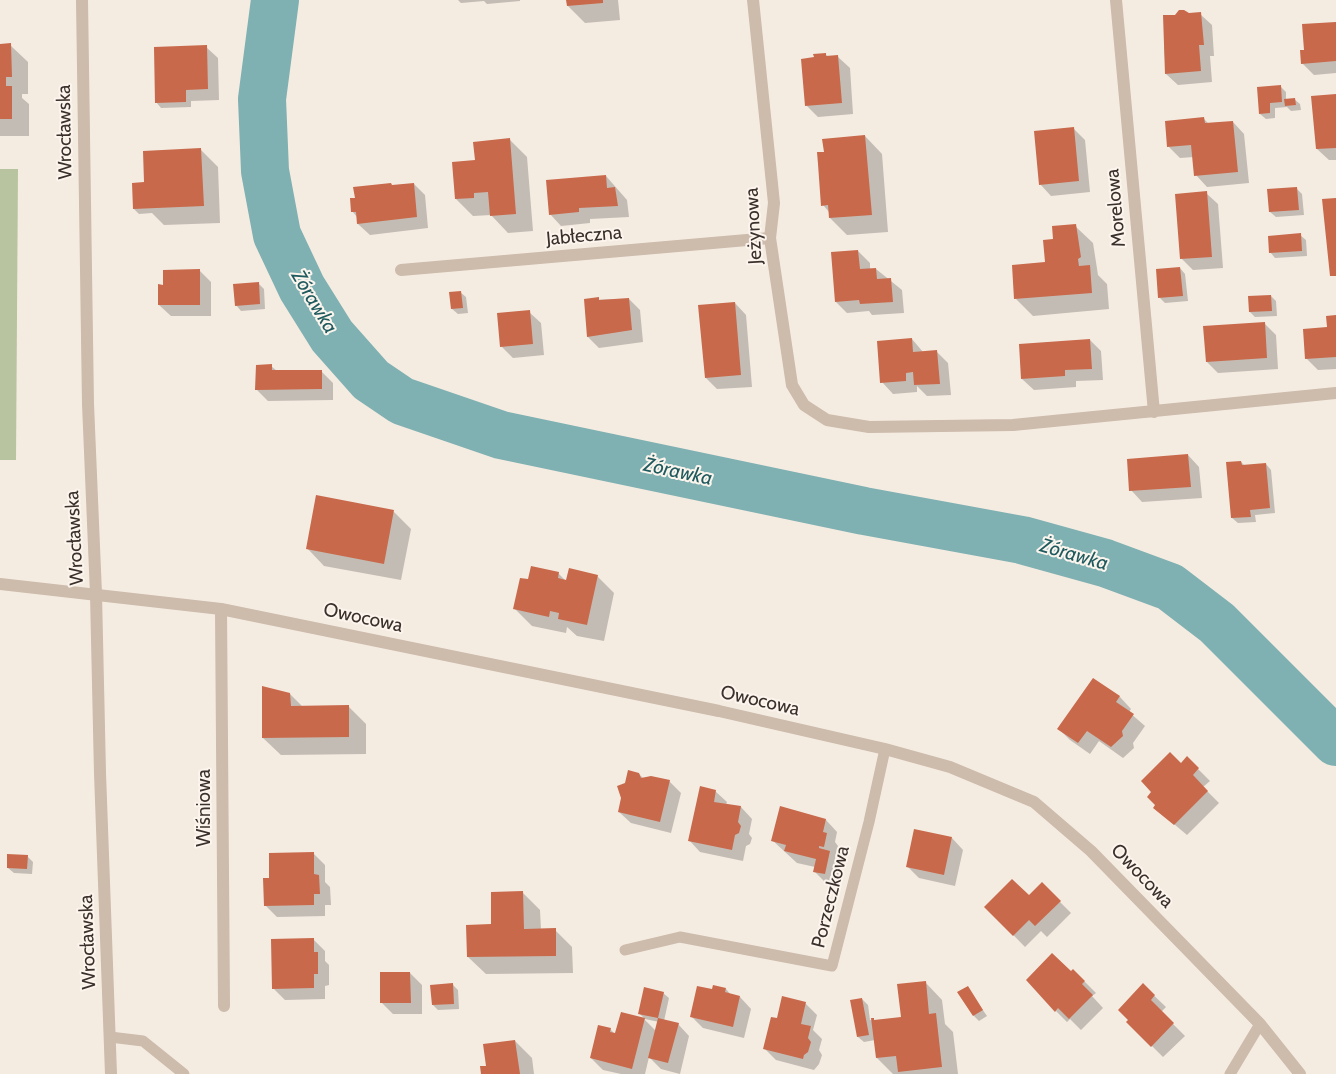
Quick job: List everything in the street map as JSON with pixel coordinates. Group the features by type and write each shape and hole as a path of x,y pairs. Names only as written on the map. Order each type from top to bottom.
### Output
{"street":[{"name":"Wrocławska","path":"82,0 88,404 111,1074"},
{"name":"Jeżynowa","path":"753,0 774,203 770,238 792,385 804,405 827,420 869,427 1013,425 1154,412"},
{"name":"Morelowa","path":"1116,0 1154,412"},
{"name":"Jabłeczna","path":"401,270 770,238"},
{"path":"1154,412 1336,392"},
{"name":"Owocowa","path":"0,584 221,609 719,711 885,749 950,767 1034,802 1091,851 1260,1024 1300,1074"},
{"name":"Wiśniowa","path":"221,609 224,1006"}],"lane":[{"name":"Porzeczkowa","path":"625,950 680,937 832,966 869,822 885,749"},
{"path":"1230,1074 1260,1024"},
{"path":"110,1038 143,1041 184,1074"}],"green space":[{"path":"0,169 18,169 16,460 0,460"}],"building":[{"path":"566,0 603,0 603,3 567,6"},
{"path":"1179,10 1189,13 1201,12 1204,45 1199,45 1201,71 1165,74 1163,15 1175,15"},
{"path":"1336,22 1336,61 1301,64 1300,50 1304,50 1302,24"},
{"path":"11,43 12,77 6,77 6,86 12,86 12,119 0,119 0,44"},
{"path":"207,45 208,89 186,90 186,102 155,103 154,47"},
{"path":"826,53 826,56 838,55 842,103 805,106 801,59 814,57 813,54"},
{"path":"1281,85 1282,102 1270,103 1270,113 1259,114 1257,87"},
{"path":"1336,94 1336,148 1316,149 1311,96"},
{"path":"1295,98 1296,105 1285,106 1284,99"},
{"path":"1204,117 1205,123 1233,121 1238,172 1194,176 1191,145 1167,147 1165,121"},
{"path":"1074,127 1079,181 1039,185 1034,131"},
{"path":"865,135 872,215 829,218 828,205 821,206 817,152 824,152 822,139"},
{"path":"510,138 516,214 490,216 488,192 474,193 474,198 455,199 452,162 475,160 473,142"},
{"path":"201,148 204,206 133,209 132,183 144,182 143,151"},
{"path":"606,175 607,188 615,187 618,206 579,208 579,212 549,215 546,180"},
{"path":"391,183 392,185 414,183 417,217 357,224 356,212 351,212 350,198 355,198 353,187"},
{"path":"1297,187 1299,210 1269,212 1267,189"},
{"path":"1207,191 1212,257 1180,259 1175,194"},
{"path":"1336,198 1336,276 1330,276 1322,199"},
{"path":"1076,224 1081,257 1078,259 1079,266 1090,265 1092,293 1014,299 1012,265 1045,262 1043,240 1053,239 1052,226"},
{"path":"1301,233 1302,251 1269,253 1268,236"},
{"path":"858,250 860,269 876,268 877,279 891,278 893,302 860,304 859,300 835,302 831,252"},
{"path":"1180,267 1183,296 1158,298 1156,269"},
{"path":"200,269 200,305 158,305 158,284 163,285 163,270"},
{"path":"259,282 260,304 235,306 233,284"},
{"path":"461,291 463,308 451,309 449,292"},
{"path":"1271,295 1272,311 1249,312 1248,296"},
{"path":"599,297 599,300 629,298 632,330 587,337 584,299"},
{"path":"735,302 741,375 705,378 698,305"},
{"path":"530,310 533,344 500,347 497,313"},
{"path":"1336,315 1336,357 1305,359 1303,329 1327,327 1326,316"},
{"path":"1265,322 1267,358 1206,362 1203,326"},
{"path":"912,338 913,352 937,350 940,384 914,385 913,372 906,373 906,381 880,383 877,341"},
{"path":"1090,339 1092,369 1065,370 1065,376 1021,379 1019,344"},
{"path":"272,364 272,370 322,370 322,389 255,390 256,365"},
{"path":"1188,454 1191,487 1129,491 1127,459"},
{"path":"1241,461 1242,465 1266,463 1270,508 1250,510 1251,517 1231,518 1226,462"},
{"path":"316,495 394,510 384,564 306,549"},
{"path":"531,566 559,572 558,578 566,580 569,568 598,575 587,625 558,619 559,613 550,611 549,617 513,609 520,578 528,579"},
{"path":"1093,678 1120,696 1116,702 1134,714 1122,731 1123,736 1111,747 1087,731 1078,743 1057,729"},
{"path":"262,686 290,693 291,706 349,705 349,737 262,738"},
{"path":"1170,752 1181,763 1187,756 1199,768 1193,775 1208,791 1174,825 1153,808 1155,805 1147,797 1151,792 1141,781"},
{"path":"628,770 639,773 641,778 651,776 670,780 660,822 618,812 621,798 617,786 625,783"},
{"path":"700,786 716,790 714,802 741,806 738,822 741,826 739,833 735,835 732,850 688,841"},
{"path":"780,806 826,819 823,832 827,833 824,847 819,846 819,848 830,851 825,874 813,872 816,859 784,851 786,845 771,841"},
{"path":"914,829 952,837 944,875 906,867"},
{"path":"314,852 314,874 319,875 320,894 314,894 314,905 264,906 263,878 269,878 269,853"},
{"path":"7,854 28,855 27,869 7,868"},
{"path":"1012,879 1029,895 1042,882 1061,901 1035,926 1029,920 1013,936 984,907"},
{"path":"523,891 524,929 556,928 556,956 467,957 466,925 491,924 491,892"},
{"path":"314,938 314,952 318,952 318,974 314,974 314,988 272,989 271,939"},
{"path":"1052,953 1085,981 1082,984 1093,995 1069,1019 1058,1008 1055,1012 1026,980"},
{"path":"380,972 410,972 411,1003 380,1003"},
{"path":"926,981 929,1014 936,1013 942,1067 898,1072 896,1056 876,1058 871,1018 874,1018 874,1020 901,1017 897,984"},
{"path":"453,983 454,1004 432,1005 430,985"},
{"path":"1143,983 1155,995 1151,1000 1174,1023 1151,1047 1126,1022 1128,1020 1118,1010"},
{"path":"713,985 726,988 725,992 740,996 733,1027 690,1017 697,986 712,989"},
{"path":"968,986 983,1010 973,1016 957,992"},
{"path":"644,987 664,992 658,1018 638,1014"},
{"path":"782,996 806,1002 801,1024 811,1026 808,1038 811,1042 808,1052 804,1055 803,1059 763,1049 771,1017 777,1018"},
{"path":"862,998 869,1035 857,1037 850,1000"},
{"path":"621,1012 645,1018 632,1069 590,1058 598,1025 611,1028 610,1032 615,1033"},
{"path":"658,1018 679,1023 668,1063 648,1058"},
{"path":"515,1040 520,1074 481,1074 480,1066 486,1066 483,1044"}],"waterway":[{"name":"Żórawka","path":"275,0 262,99 265,171 277,235 302,288 332,336 371,380 402,401 501,435 864,511 1022,540 1105,563 1170,587 1217,623 1336,742"}]}
